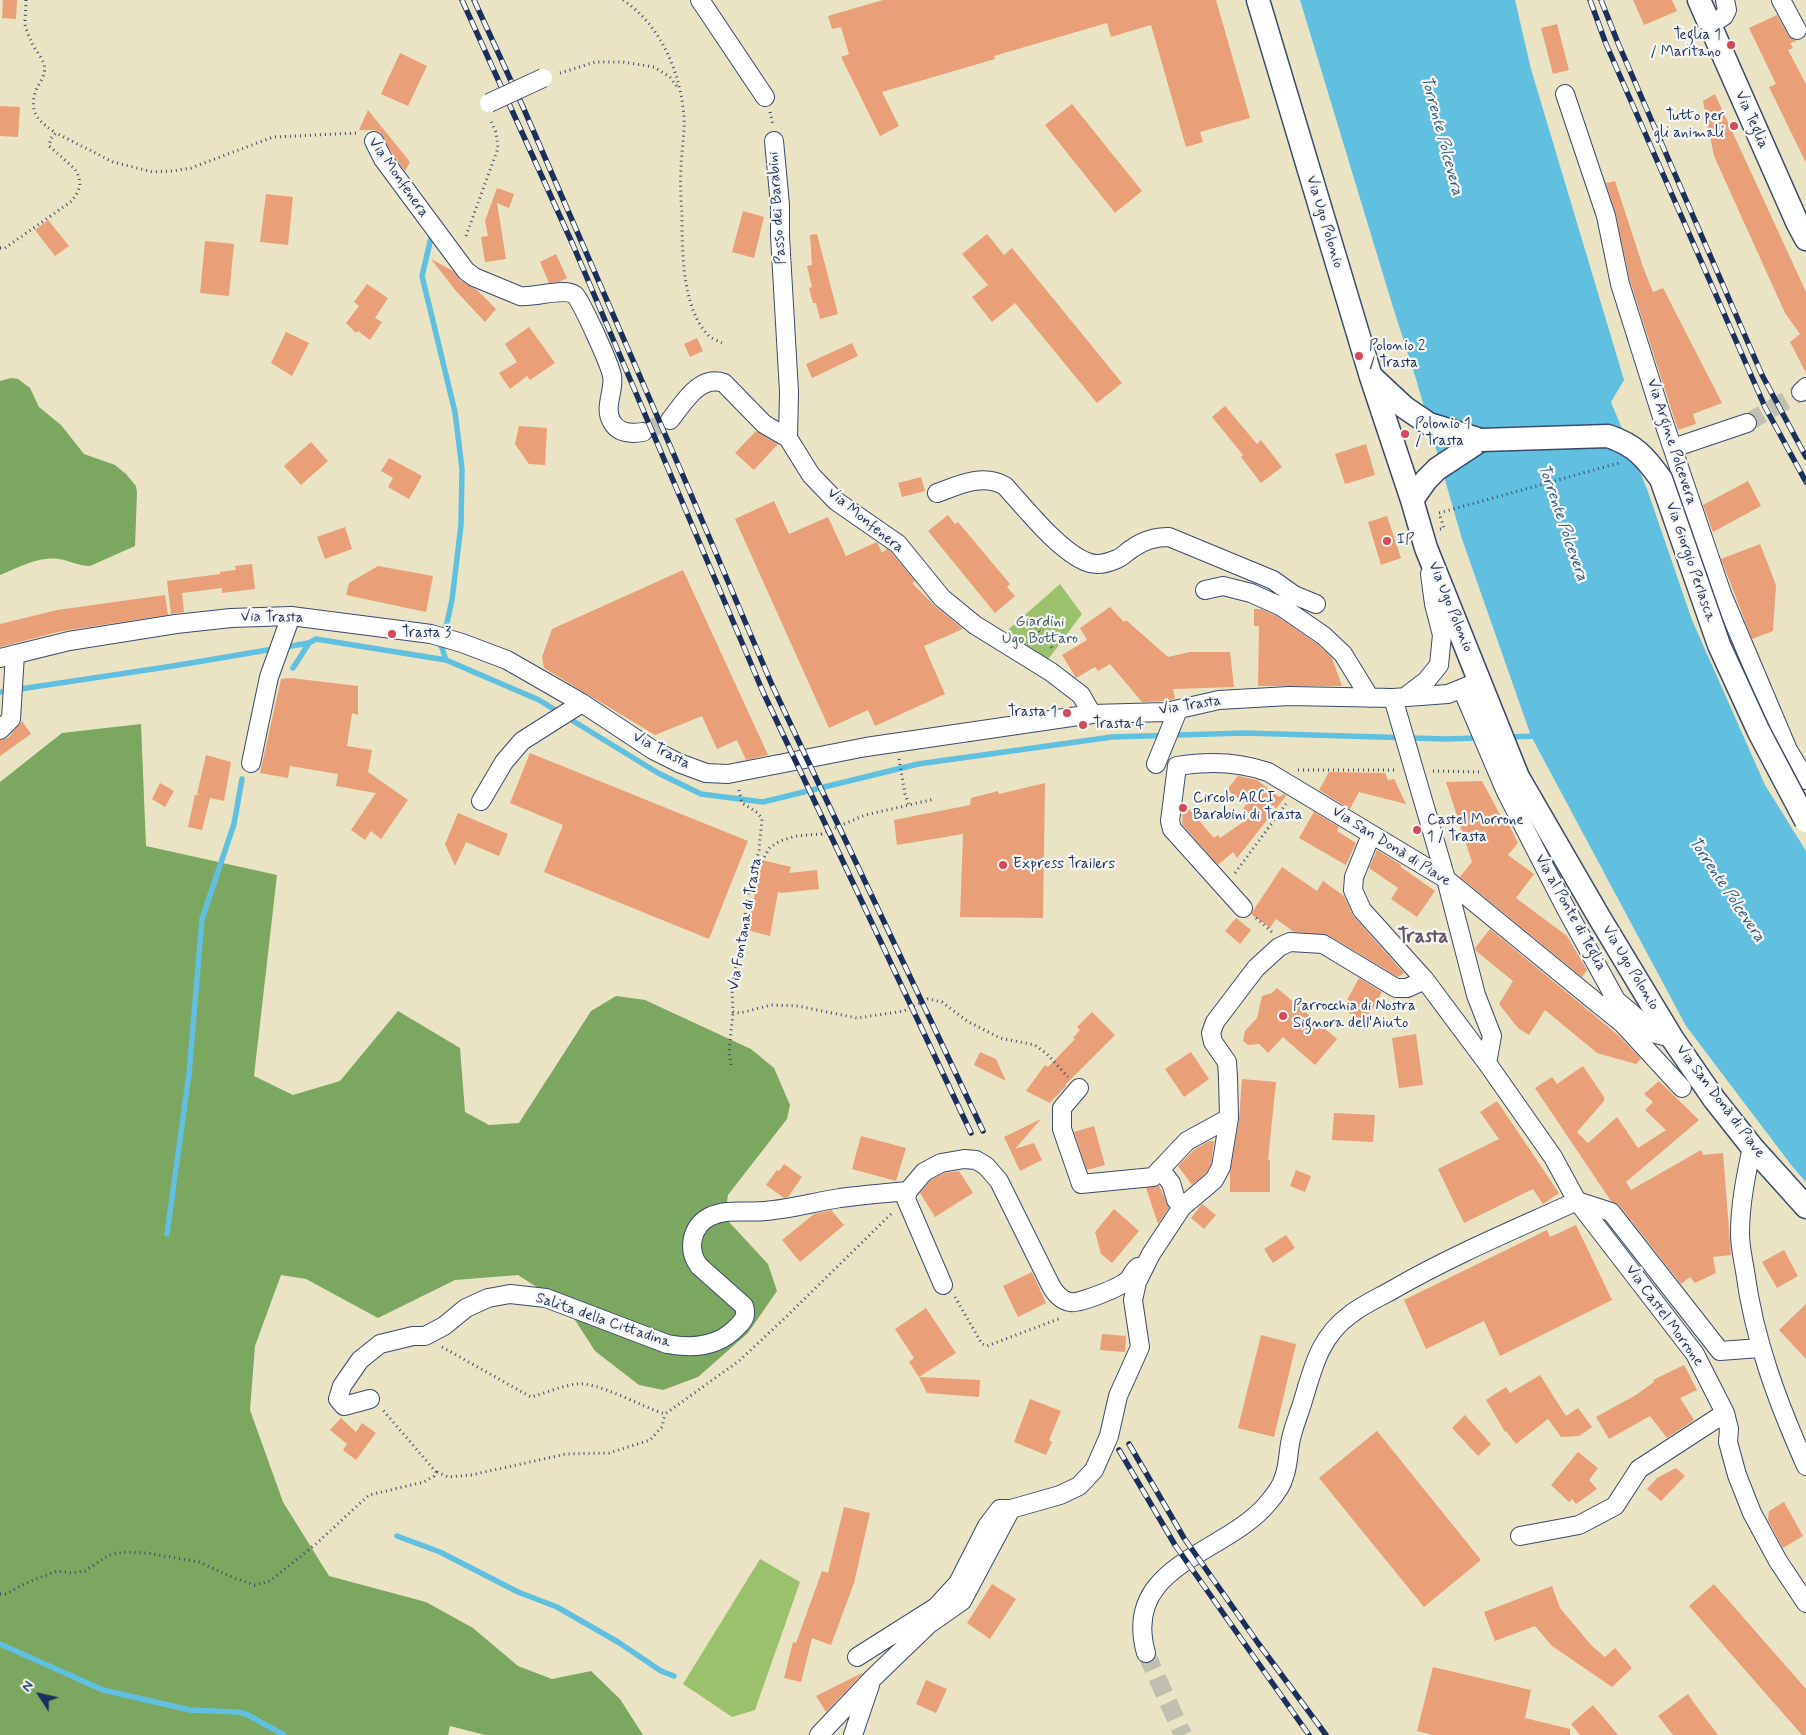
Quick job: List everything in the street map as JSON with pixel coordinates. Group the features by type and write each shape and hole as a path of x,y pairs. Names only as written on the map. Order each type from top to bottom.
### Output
{"main road":[{"name":"Via Ugo Polonio","path":"1258,0 1371,377 1416,493 1426,548 1474,693 1501,765 1518,777 1594,909 1672,1038"},
{"name":"Via Teglia","path":"1698,0 1806,239"},
{"name":"Via Giorgio Perlasca","path":"1371,377 1404,407 1428,424 1481,440 1608,436 1626,442 1647,460 1661,479 1719,645 1759,732 1806,822"},
{"path":"1416,493 1437,469 1481,440"},
{"name":"Via San Donà di Piave","path":"1672,1038 1714,1099 1752,1147 1806,1207"}],"street":[{"path":"700,0 765,97"},
{"path":"1710,25 1724,16 1728,10 1725,0"},
{"path":"1781,0 1797,30"},
{"path":"489,103 542,78"},
{"name":"Via Argine Polcevera","path":"1565,94 1606,216 1620,284 1722,594 1788,750 1806,780"},
{"name":"Passo dei Barabini","path":"774,141 780,205 789,392 788,438"},
{"name":"Via Monfenera","path":"374,142 383,160 470,275 520,296 528,297 567,292 575,295 610,367 612,384 609,411 612,422 616,427 628,432 643,432"},
{"name":"Via Monfenera","path":"670,420 693,392 707,382 717,381 724,383 764,424 788,438 810,474 850,512 898,544 942,598 975,625 1051,672 1081,695 1092,714"},
{"path":"1673,448 1748,423"},
{"path":"938,493 968,482 988,480 997,482 1005,486 1062,547 1087,562 1098,564 1118,559 1148,540 1169,537 1273,580 1294,595 1316,604"},
{"path":"1426,548 1434,604 1442,635 1439,665 1426,681 1398,702 1414,768 1446,879 1476,995 1492,1036 1487,1063"},
{"path":"1205,590 1223,586 1251,593 1282,607 1324,636 1343,654 1370,698"},
{"path":"251,763 270,677 291,616"},
{"name":"Via Trasta","path":"10,658 69,641 176,624 231,618 291,616 432,634 507,660 576,706 679,763 706,773 731,774 866,747 1092,714 1176,715 1219,700 1289,696 1370,698 1398,702 1448,694 1474,693"},
{"path":"5,724 10,658"},
{"path":"481,801 504,762 514,750 530,735 576,706"},
{"path":"1156,764 1176,715"},
{"name":"Via San Donà di Piave","path":"1224,887 1172,829 1170,820 1177,766 1211,763 1252,766 1268,772 1446,879 1609,1004 1656,1034 1672,1038"},
{"name":"Via al Ponte di Teglia","path":"1501,765 1506,792 1566,907 1609,1004"},
{"name":"Via Castel Morrone","path":"1371,835 1354,877 1353,890 1362,910 1425,980 1487,1063 1552,1157 1577,1201 1695,1354 1725,1413 1729,1429 1728,1442 1737,1476 1752,1513 1778,1561 1806,1603"},
{"path":"1224,887 1243,908"},
{"path":"857,1657 936,1606 958,1583 987,1526 1000,1509 1012,1509 1060,1495 1078,1486 1094,1470 1109,1436 1118,1396 1140,1347 1133,1300 1134,1292 1151,1254 1182,1206 1214,1180 1221,1167 1229,1118 1227,1062 1213,1042 1211,1033 1215,1022 1256,968 1279,947 1290,942 1324,944 1396,988 1407,988 1425,980"},
{"name":"Via San Donà di Piave","path":"1609,1004 1622,1023 1682,1088"},
{"path":"1079,1088 1062,1108 1062,1129 1081,1184 1153,1176 1187,1141 1229,1118"},
{"path":"1752,1147 1744,1182 1740,1235 1749,1304 1760,1348 1789,1428 1806,1466"},
{"path":"942,1283 906,1199 908,1191 924,1172 941,1163 964,1159 976,1160 986,1166 999,1181 1054,1292 1068,1302 1075,1302 1119,1286 1128,1280 1151,1254"},
{"path":"1160,1169 1171,1183 1176,1200 1182,1206"},
{"name":"Salita della Cittadina","path":"370,1399 344,1406 338,1399 342,1386 350,1373 368,1353 380,1344 413,1336 425,1336 444,1326 466,1308 488,1298 510,1294 546,1298 667,1344 683,1347 714,1343 730,1334 744,1320 746,1312 744,1306 699,1266 694,1259 692,1240 694,1232 710,1216 725,1211 765,1211 841,1198 908,1191"},
{"path":"1146,1653 1142,1638 1141,1621 1147,1600 1160,1582 1176,1567 1236,1531 1256,1516 1269,1502 1284,1478 1290,1442 1318,1352 1332,1331 1351,1314 1425,1271 1577,1201 1611,1212 1720,1351 1760,1348"},
{"path":"1520,1536 1579,1525 1616,1506 1640,1469 1725,1413"},
{"path":"819,1735 873,1678 930,1624 962,1601 1012,1509"},
{"path":"853,1735 873,1678"}],"path":[{"name":"Via Monfenera","path":"26,0 25,24 31,42 44,64 44,75 35,92 34,110 38,119 56,133 113,162 153,172 173,171 191,168 273,137 357,133 369,135 374,142"},
{"path":"623,0 631,5 653,28 668,54 680,90 684,119 681,172 683,263 691,305 710,336 722,343"},
{"path":"542,78 595,62 623,62 654,67 670,77 680,90"},
{"name":"Passo dei Barabini","path":"765,97 772,117 774,141"},
{"path":"466,236 498,148 496,132 486,109 489,103"},
{"path":"0,248 5,248 37,227 72,200 77,193 80,186 79,177 75,169 49,146 51,138 56,133"},
{"path":"1444,528 1439,513 1444,511 1620,463"},
{"path":"1030,620 1054,651"},
{"path":"898,754 908,805"},
{"path":"1268,772 1314,769 1501,765"},
{"name":"Via Fontana di Trasta","path":"731,774 737,782 742,803 758,813 762,819 756,863 732,990 733,1012 740,1013 771,1005 798,1006 857,1018 904,1011 928,999 942,1002 967,1021 1000,1038 1034,1045 1047,1054 1079,1088"},
{"path":"1224,887 1297,789"},
{"path":"756,863 762,860 770,847 780,841 796,836 821,834 865,816 935,799"},
{"path":"1243,908 1286,944"},
{"path":"731,1065 729,1052 733,1012"},
{"path":"942,1283 948,1285 982,1344 987,1346 1068,1316"},
{"path":"370,1399 378,1404 436,1472 448,1477 471,1476 566,1454 609,1453 650,1440 662,1427 664,1414"},
{"path":"0,1594 6,1594 26,1583 57,1571 71,1573 85,1571 109,1555 124,1552 146,1553 199,1562 234,1578 255,1585 263,1583 270,1581 317,1543 369,1495 424,1482 434,1476 436,1472"}],"green space":[{"path":"11,378 18,379 30,388 39,407 61,425 84,454 115,465 136,486 135,546 90,566 58,559 43,559 0,575 0,381"},
{"name":"Giardini Ugo Bottaro","path":"1060,584 1082,614 1047,661 1001,636"},
{"path":"141,724 146,846 277,875 254,1076 293,1095 340,1081 398,1011 460,1048 465,1112 489,1125 519,1123 591,1011 616,996 645,1000 751,1049 774,1068 790,1105 787,1119 728,1195 726,1208 729,1222 768,1264 777,1291 748,1333 698,1377 663,1390 639,1385 595,1351 566,1306 518,1275 455,1280 378,1318 306,1279 281,1275 255,1346 250,1410 283,1502 329,1576 426,1602 473,1628 518,1666 552,1679 591,1671 620,1699 643,1735 485,1735 450,1726 448,1735 0,1735 0,782 62,733"},
{"path":"760,1559 800,1582 755,1710 732,1717 683,1684"}],"water":[{"name":"Torrente Polcevera","path":"1300,0 1515,0 1531,69 1624,380 1611,402 1647,489 1692,620 1765,785 1806,851 1806,1182 1686,1026 1531,736 1462,539 1416,379"}],"building":[{"path":"3,0 17,0 16,19 2,18"},
{"path":"883,0 1216,0 1250,118 1200,132 1203,142 1186,147 1151,25 1111,37 1107,23 994,56 995,59 882,92 899,126 880,136 841,57 849,54 841,27 832,29 828,16"},
{"path":"1633,0 1672,0 1677,11 1644,25"},
{"path":"1777,15 1788,35 1797,41 1790,43 1793,48 1788,50 1806,84 1806,163 1769,87 1776,84 1749,28"},
{"path":"1557,24 1569,70 1553,74 1541,28"},
{"path":"400,53 427,66 408,106 381,94"},
{"path":"1715,94 1806,292 1806,373 1790,342 1800,334 1785,313 1714,156 1703,101"},
{"path":"1072,104 1142,191 1115,213 1045,125"},
{"path":"0,106 20,107 18,137 0,136"},
{"path":"368,110 410,162 405,171 380,132 375,130 359,130"},
{"path":"1615,181 1653,292 1663,288 1722,403 1693,414 1696,424 1678,430 1630,281 1616,214 1606,183"},
{"path":"497,188 514,194 509,208 497,203 506,259 485,262 481,237 488,236 485,221"},
{"path":"266,194 293,197 288,245 260,242"},
{"path":"743,211 764,217 754,258 732,252"},
{"path":"48,220 69,246 55,256 35,230"},
{"path":"817,234 838,314 820,319 816,303 813,303 809,288 812,287 807,266 812,265 810,235"},
{"path":"987,234 1004,255 1012,248 1122,383 1097,403 1015,303 992,322 972,297 988,285 962,254"},
{"path":"205,241 234,244 229,296 200,293"},
{"path":"556,254 567,278 559,282 549,283 540,262"},
{"path":"431,259 453,271 460,280 477,290 496,309 485,322 456,291"},
{"path":"367,284 388,298 375,318 382,322 370,340 358,331 356,333 346,323 359,306 354,302"},
{"path":"529,327 555,363 530,380 527,376 510,389 499,373 517,362 505,344"},
{"path":"286,332 309,343 292,376 271,363"},
{"path":"697,338 703,351 690,357 684,344"},
{"path":"852,343 858,356 812,378 806,364"},
{"path":"1225,406 1257,444 1261,440 1282,467 1261,483 1241,457 1243,455 1212,417"},
{"path":"519,426 547,428 545,465 529,464 515,444"},
{"path":"756,431 778,444 754,470 735,453"},
{"path":"311,442 328,461 301,485 284,466"},
{"path":"1366,444 1375,475 1345,484 1335,454"},
{"path":"389,458 422,476 409,499 388,487 393,478 381,471"},
{"path":"921,477 925,491 902,497 898,483"},
{"path":"1748,481 1761,506 1713,532 1703,505"},
{"path":"774,501 789,534 828,517 846,556 877,542 882,553 887,549 891,552 915,581 912,583 935,606 963,629 924,646 945,694 875,726 868,710 829,728 735,519"},
{"path":"948,515 955,524 958,522 1010,584 1007,587 1015,596 995,613 928,531"},
{"path":"1387,516 1401,558 1381,565 1368,522"},
{"path":"345,527 352,549 325,559 317,537"},
{"path":"1760,544 1776,585 1773,631 1752,639 1721,559"},
{"path":"252,564 255,589 222,593 222,588 182,593 184,612 171,614 167,581 220,574 220,572 236,570 235,566"},
{"path":"378,566 433,576 426,612 346,595 349,583"},
{"path":"683,570 768,755 746,760 737,740 717,749 702,716 655,735 544,668 542,657 552,629"},
{"path":"165,595 168,615 62,631 0,647 0,624 57,610"},
{"path":"1110,607 1124,622 1126,620 1168,657 1190,652 1230,652 1234,687 1173,689 1175,699 1142,702 1110,664 1098,671 1095,667 1076,678 1062,655 1087,640 1080,628"},
{"path":"1254,609 1261,609 1277,616 1317,644 1332,658 1342,686 1258,686 1259,626 1254,626"},
{"path":"291,678 358,686 358,715 352,713 347,746 372,750 368,772 408,800 381,839 371,831 365,840 351,830 376,793 336,786 338,774 290,766 288,778 260,773 281,679"},
{"path":"22,721 31,734 0,756 0,740 8,738"},
{"path":"530,753 748,841 709,939 544,872 563,825 510,803"},
{"path":"206,755 231,762 224,801 210,798 202,830 188,827 195,795 201,795 197,794"},
{"path":"1329,772 1385,773 1388,780 1394,779 1406,804 1359,792 1350,809 1319,790"},
{"path":"1238,776 1257,780 1279,797 1284,794 1286,796 1237,858 1233,852 1218,865 1182,824 1183,806 1184,803 1214,838 1218,835 1220,838 1252,816 1243,809 1246,804 1227,790"},
{"path":"1482,781 1504,822 1506,819 1518,843 1508,855 1534,874 1516,898 1567,936 1587,970 1582,977 1460,877 1472,862 1446,782"},
{"path":"160,783 174,791 165,807 152,799"},
{"name":"Express Trailers","path":"1045,783 1043,918 960,917 963,834 897,845 894,820 970,805 971,798 998,791 999,794"},
{"path":"1314,812 1339,827 1337,831 1356,843 1346,865 1299,838"},
{"path":"458,813 508,834 499,856 466,842 455,866 445,844"},
{"path":"1377,850 1401,865 1401,867 1435,891 1417,917 1391,899 1398,888 1369,868"},
{"path":"762,860 791,867 789,873 817,870 819,889 778,892 770,936 747,930"},
{"path":"1282,867 1317,891 1323,881 1344,896 1354,917 1404,973 1398,977 1328,935 1294,932 1276,919 1270,928 1251,914"},
{"path":"1236,918 1251,930 1240,944 1225,931"},
{"path":"1490,929 1618,1035 1641,1059 1636,1064 1597,1053 1545,1010 1529,1035 1518,1028 1499,1004 1513,981 1476,951 1475,948"},
{"path":"1359,978 1382,992 1366,1022 1342,1009"},
{"name":"Parrocchia di Nostra Signora dell'Aiuto","path":"1277,988 1337,1039 1315,1065 1283,1037 1268,1053 1259,1044 1248,1045 1243,1041 1245,1031 1257,1018 1262,996 1272,993"},
{"path":"1092,1012 1115,1035 1065,1085 1050,1103 1026,1091 1045,1065 1048,1067 1075,1039 1073,1038 1080,1030 1077,1027"},
{"path":"1416,1034 1423,1085 1399,1088 1392,1038"},
{"path":"980,1052 996,1059 1006,1081 974,1065"},
{"path":"1191,1052 1209,1079 1184,1097 1165,1069"},
{"path":"1583,1066 1604,1097 1604,1101 1577,1132 1588,1143 1617,1117 1638,1148 1666,1130 1645,1110 1653,1102 1644,1094 1659,1081 1699,1120 1626,1182 1631,1190 1701,1150 1703,1155 1723,1153 1731,1255 1713,1257 1716,1273 1695,1283 1690,1277 1681,1284 1619,1205 1611,1201 1535,1088 1552,1077 1557,1084"},
{"path":"1242,1079 1276,1082 1268,1160 1270,1160 1270,1192 1230,1192 1230,1172 1239,1120"},
{"path":"1497,1101 1559,1193 1543,1204 1533,1189 1464,1223 1438,1169 1499,1139 1480,1112"},
{"path":"1334,1113 1375,1115 1373,1142 1332,1140"},
{"path":"1041,1119 1015,1149 1034,1143 1042,1160 1020,1171 1004,1137"},
{"path":"1094,1126 1105,1165 1087,1170 1074,1132"},
{"path":"861,1136 906,1148 896,1181 852,1169"},
{"path":"1209,1141 1214,1141 1211,1164 1206,1173 1192,1185 1178,1166 1194,1150"},
{"path":"784,1164 802,1177 788,1197 784,1198 766,1185"},
{"path":"1296,1170 1311,1176 1305,1192 1290,1186"},
{"path":"959,1171 973,1193 935,1217 920,1193 931,1180 944,1173"},
{"path":"1159,1185 1169,1208 1158,1224 1146,1188"},
{"path":"1202,1204 1216,1215 1204,1229 1191,1218"},
{"path":"1114,1209 1139,1231 1112,1263 1101,1254 1095,1232"},
{"path":"831,1210 844,1225 800,1262 782,1240 814,1214"},
{"path":"1576,1225 1612,1300 1500,1356 1484,1321 1426,1349 1404,1300 1547,1230 1550,1237"},
{"path":"1286,1235 1295,1248 1273,1263 1264,1249"},
{"path":"1784,1250 1798,1276 1777,1288 1762,1262"},
{"path":"1032,1272 1046,1303 1018,1317 1003,1286"},
{"path":"1806,1304 1806,1359 1779,1330"},
{"path":"926,1308 956,1353 919,1377 909,1362 914,1358 895,1329"},
{"path":"1102,1334 1126,1336 1125,1352 1100,1350"},
{"path":"1261,1335 1296,1344 1274,1437 1238,1428"},
{"path":"1684,1365 1697,1390 1680,1398 1694,1420 1667,1438 1650,1416 1609,1439 1596,1417 1636,1395 1654,1382 1653,1380"},
{"path":"1540,1375 1566,1416 1578,1408 1592,1427 1579,1436 1561,1437 1548,1419 1516,1444 1505,1432 1486,1400 1506,1387 1510,1393"},
{"path":"919,1377 980,1380 979,1397 927,1393"},
{"path":"1030,1399 1061,1411 1049,1440 1052,1442 1046,1455 1014,1442"},
{"path":"1465,1415 1491,1444 1478,1456 1452,1428"},
{"path":"341,1418 356,1432 362,1423 376,1433 356,1460 343,1450 347,1444 330,1430"},
{"path":"1377,1431 1481,1560 1424,1607 1319,1478"},
{"path":"1578,1452 1598,1468 1589,1480 1597,1489 1576,1504 1572,1499 1569,1502 1551,1485"},
{"path":"1676,1468 1685,1476 1661,1501 1647,1489 1657,1478"},
{"path":"1784,1502 1803,1536 1783,1548 1768,1520 1769,1511"},
{"path":"844,1507 870,1513 854,1583 831,1645 812,1638 801,1682 784,1678 793,1642 796,1643 822,1571 828,1573"},
{"path":"992,1584 1016,1599 990,1639 967,1623"},
{"path":"1714,1584 1806,1689 1806,1735 1802,1735 1689,1606"},
{"path":"1552,1586 1560,1608 1592,1646 1605,1657 1615,1648 1632,1668 1612,1687 1552,1646 1535,1626 1495,1641 1484,1612"},
{"path":"1433,1667 1531,1690 1525,1718 1570,1729 1570,1735 1433,1735 1417,1731"},
{"path":"864,1672 826,1712 816,1696"},
{"path":"926,1680 947,1689 936,1713 916,1704"},
{"path":"1688,1694 1718,1735 1673,1735 1658,1716"},
{"path":"1593,1705 1618,1735 1580,1735 1571,1724"}],"waterway":[{"path":"431,238 422,276 455,412 462,469 461,525 452,600 446,627"},
{"path":"0,692 173,666 309,643 316,639 446,660 539,700 658,773 701,794 763,802 918,764 1112,737 1245,733 1446,739 1480,738"},
{"path":"293,668 309,643"},
{"path":"441,645 446,660"},
{"path":"1507,737 1538,736"},
{"path":"167,1234 189,1074 202,919 234,824 242,779"},
{"path":"397,1536 440,1552 518,1592 557,1607 618,1642 661,1671 674,1676"},
{"path":"0,1644 103,1690 190,1710 246,1714 284,1735"}],"tunnel":[{"path":"1747,423 1801,392"},
{"path":"643,432 670,420"},
{"path":"1146,1653 1183,1735"}],"railway":[{"path":"462,0 573,245 763,692 971,1133"},
{"path":"474,0 523,107 772,685 983,1131"},
{"path":"1590,0 1606,44 1765,407 1806,482"},
{"path":"1601,0 1762,375 1806,457"},
{"path":"1129,1444 1184,1538 1326,1735"},
{"path":"1119,1450 1175,1545 1309,1735"}],"place":[{"name":"Teglia 1 / Maritano","path":"1731,45"},
{"name":"Tutto per gli animali","path":"1734,126"},
{"name":"Polonio 2 / Trasta","path":"1359,356"},
{"name":"Polonio 1 / Trasta","path":"1405,434"},
{"name":"IP","path":"1387,541"},
{"name":"Trasta 3","path":"392,634"},
{"name":"Trasta 1","path":"1067,713"},
{"name":"Trasta 4","path":"1083,725"},
{"name":"Circolo ARCI Barabini di Trasta","path":"1183,808"},
{"name":"Castel Morrone 1 / Trasta","path":"1417,830"},
{"name":"Express Trailers","path":"1003,865"},
{"name":"Parrocchia di Nostra Signora dell'Aiuto","path":"1283,1016"}],"district":[{"name":"Trasta","path":"1423,938"}]}
